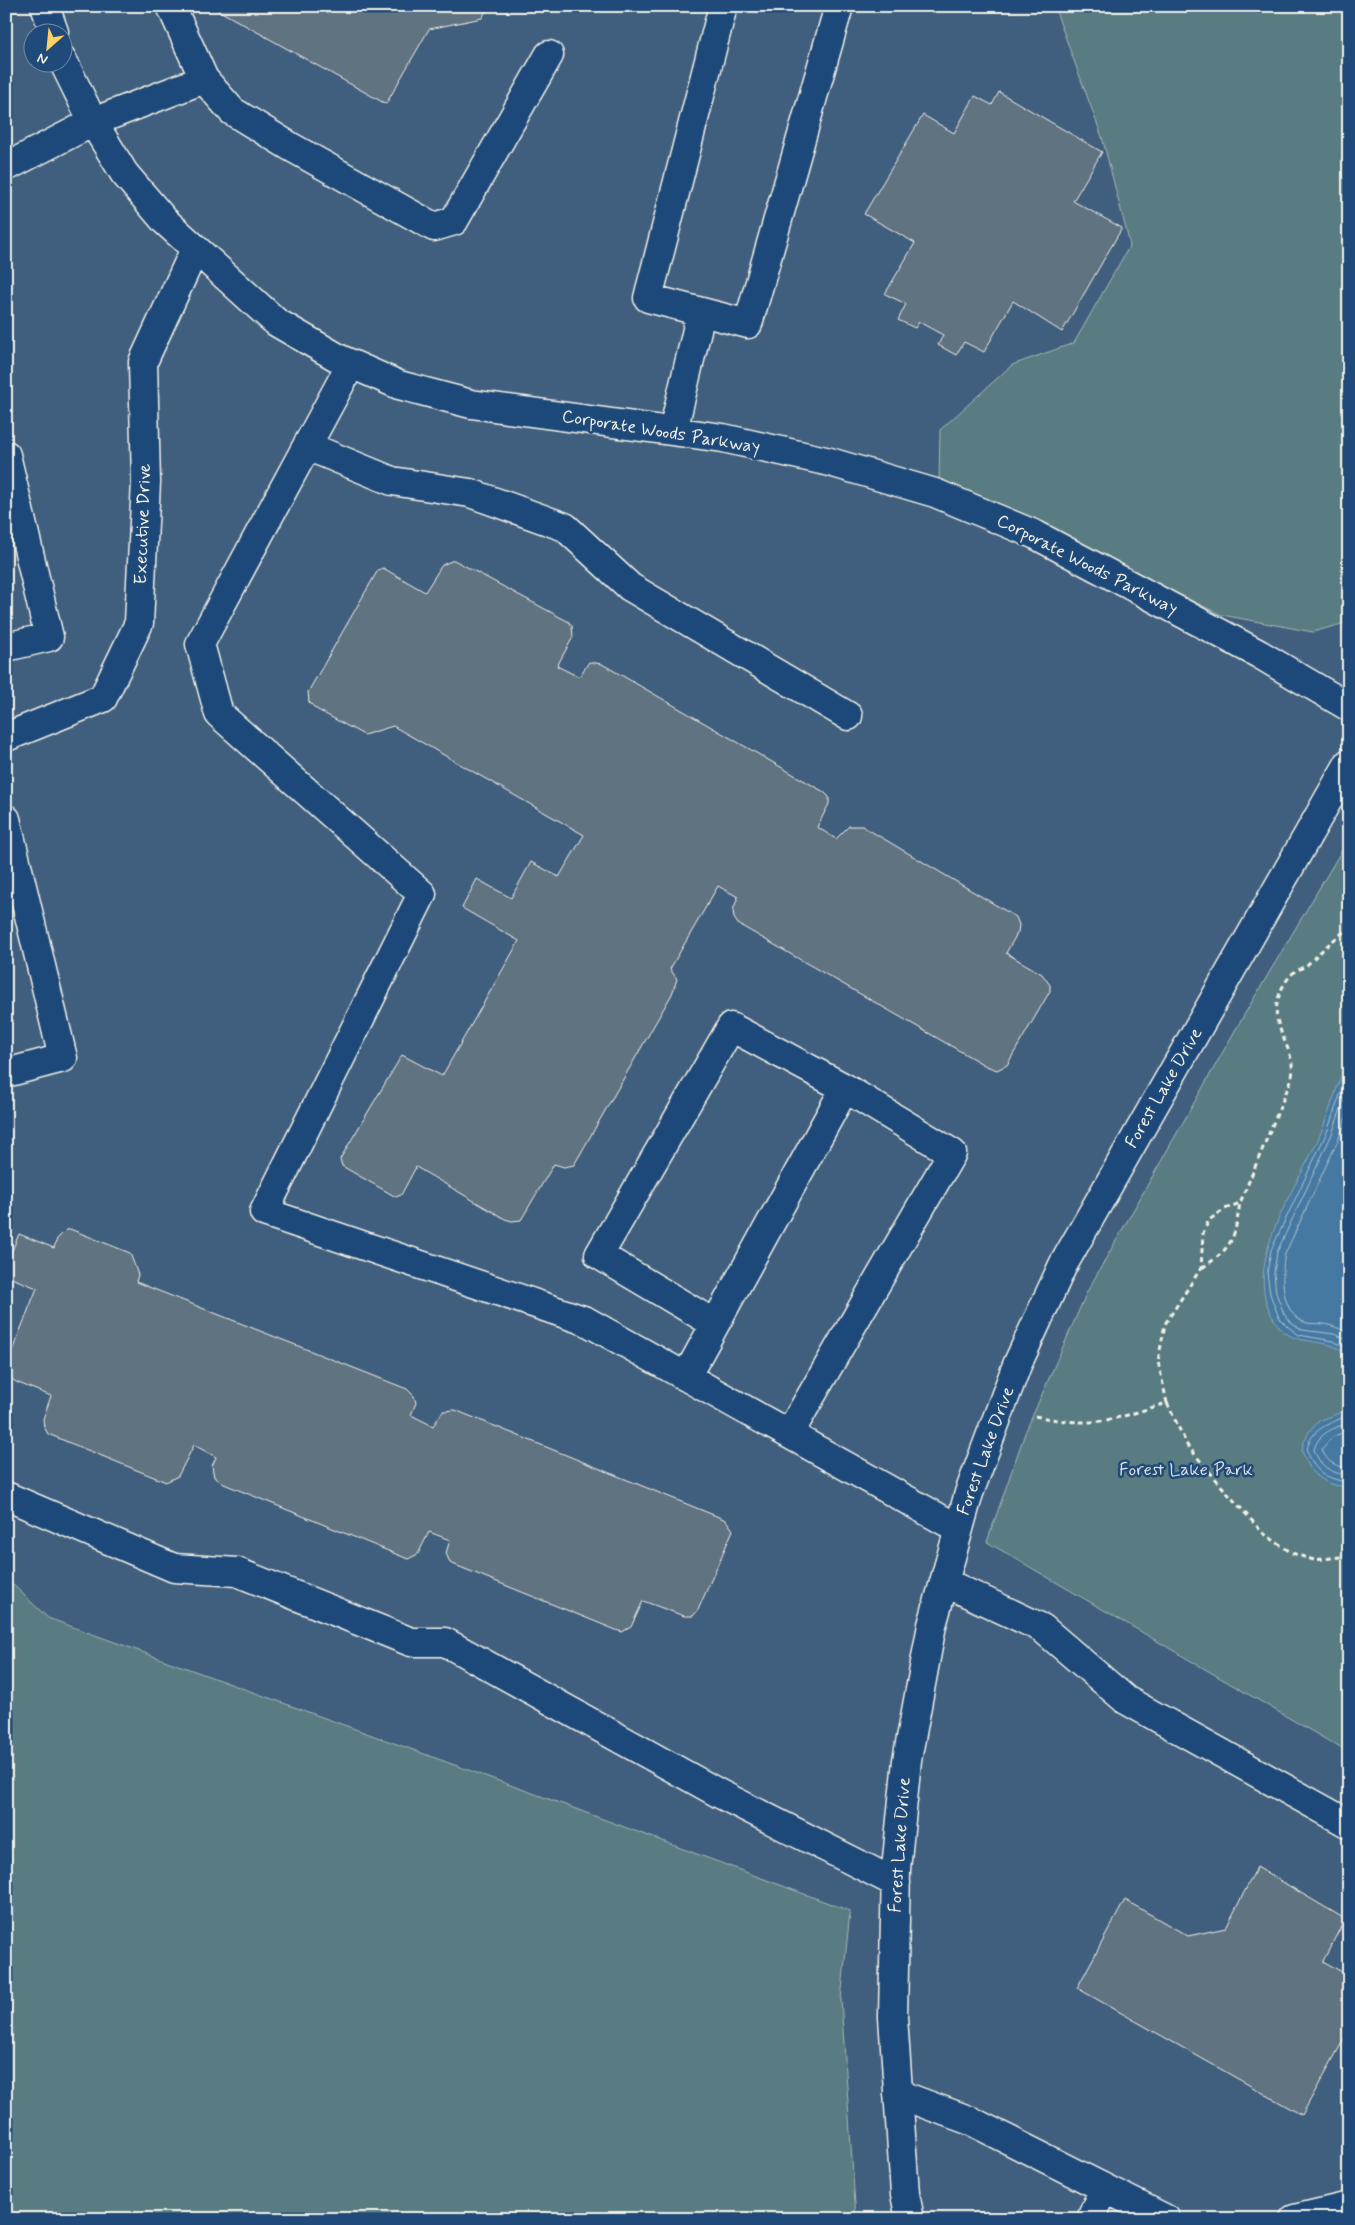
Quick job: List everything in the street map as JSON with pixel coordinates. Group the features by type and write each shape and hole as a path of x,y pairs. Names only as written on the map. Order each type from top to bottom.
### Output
{"street":[{"path":"45,6 51,22"},
{"path":"171,6 204,79 232,111 291,147 434,227 454,221 549,55"},
{"path":"723,6 648,298 748,324 839,6"},
{"name":"Corporate Woods Parkway","path":"68,72 93,122 124,173 165,221 276,322 351,364 400,384 471,404 723,438 830,462 944,497 1036,535 1259,654 1349,706"},
{"path":"6,167 93,122 204,79"},
{"name":"Executive Drive","path":"6,737 103,698 139,623 146,482 143,362 195,249"},
{"path":"673,431 701,313"},
{"path":"351,364 200,644 220,714 422,894 264,1212 586,1320 958,1529"},
{"path":"307,446 392,481 470,493 565,527 630,587 848,716"},
{"path":"6,455 49,637 6,647"},
{"name":"Forest Lake Drive","path":"910,2219 905,2194 893,2017 896,1883 907,1760 932,1625 958,1529 969,1493 1017,1365 1063,1265 1349,763"},
{"path":"6,820 63,1058 6,1073"},
{"path":"715,1324 599,1255 731,1027 845,1088 952,1152 789,1434"},
{"path":"686,1377 845,1088"},
{"path":"6,1496 174,1568 237,1572 411,1642 445,1642 720,1794 896,1883"},
{"path":"944,1582 1042,1628 1126,1700 1349,1824"},
{"path":"898,2094 971,2121 1166,2219"},
{"path":"1091,2219 1104,2188"},
{"path":"1294,2219 1349,2206"}],"path":[{"path":"1349,928 1316,954 1306,966 1293,973 1278,998 1278,1022 1292,1057 1294,1069 1292,1078 1240,1203 1235,1234 1228,1248 1202,1268 1165,1324 1158,1361 1167,1403 1187,1445 1263,1533 1292,1553 1309,1559 1328,1560 1349,1556"},
{"path":"1202,1268 1203,1233 1209,1220 1225,1209 1240,1203"},
{"path":"1000,1410 1056,1420 1099,1422 1167,1403"}],"shaded area":[{"path":"6,6 1349,6 1349,2219 6,2219"}],"green space":[{"path":"1054,6 1349,6 1349,622 1313,632 1222,615 939,481 940,430 1012,365 1074,343 1130,245 1102,137"},
{"name":"Forest Lake Park","path":"1349,838 1349,1753 987,1542 1025,1433 1087,1292 1237,1027"},
{"path":"6,1578 48,1618 557,1802 850,1911 841,2000 856,2219 6,2219"}],"water":[{"path":"1349,1054 1349,1354 1332,1346 1295,1338 1280,1328 1265,1298 1263,1274 1276,1224 1322,1130"},
{"path":"1349,1409 1349,1488 1330,1484 1312,1472 1302,1452 1303,1444 1309,1432 1319,1421"}],"building":[{"path":"218,6 489,6 482,18 429,29 386,104 216,9"},
{"path":"999,92 1102,152 1073,201 1122,228 1062,332 1013,301 984,352 964,342 956,355 938,345 943,335 919,322 915,328 898,320 906,304 885,294 915,243 864,214 923,115 954,133 975,96 992,105"},
{"path":"454,560 569,622 572,626 573,637 557,666 579,677 589,662 602,664 824,792 829,797 829,804 817,827 836,839 849,826 862,826 1016,917 1019,925 1018,932 1006,953 1042,974 1050,985 1050,991 1007,1065 997,1070 986,1066 738,924 734,918 733,910 738,897 718,886 670,969 677,979 672,994 574,1165 564,1167 554,1164 521,1220 512,1221 505,1219 416,1167 401,1195 396,1197 342,1166 340,1159 402,1055 442,1076 519,941 462,908 477,879 511,898 531,862 559,877 584,835 393,726 364,735 316,709 309,702 308,692 378,570 383,568 425,592 442,565"},
{"path":"70,1229 130,1253 138,1275 136,1282 407,1389 414,1396 416,1403 411,1415 433,1426 443,1411 455,1410 726,1520 733,1530 698,1610 693,1616 684,1616 643,1601 631,1627 622,1632 450,1563 446,1553 450,1540 429,1532 418,1554 408,1559 224,1484 214,1477 212,1466 216,1457 194,1445 178,1476 166,1482 48,1434 44,1427 43,1419 51,1396 16,1382 6,1370 37,1288 6,1276 6,1265 19,1234 54,1248 57,1239"},
{"path":"1257,1867 1345,1919 1323,1961 1349,1976 1349,2030 1302,2115 1077,1988 1125,1900 1188,1936 1226,1928"}]}
